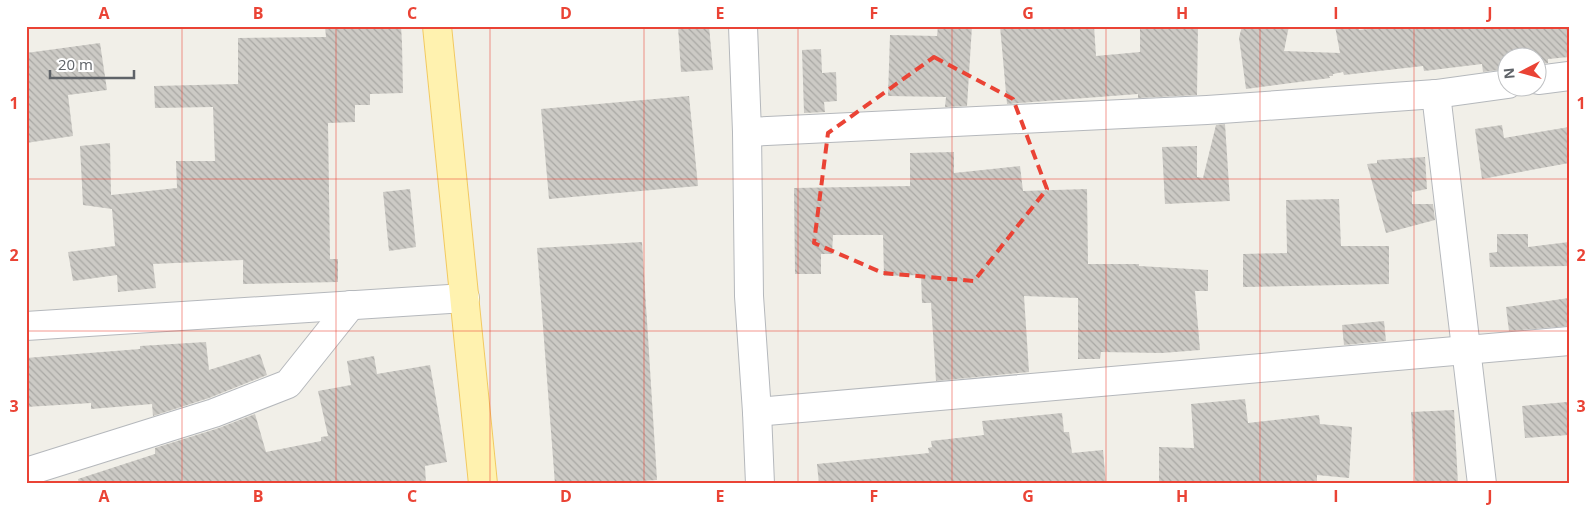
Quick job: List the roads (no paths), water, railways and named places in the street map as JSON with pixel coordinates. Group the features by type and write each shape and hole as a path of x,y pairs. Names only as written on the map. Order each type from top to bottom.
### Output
{"main road":[{"path":"437,26 483,484"}],"street":[{"path":"743,26 747,132 748,296 758,412 760,484"},
{"path":"1548,79 1569,76"},
{"path":"747,132 1207,110 1436,94 1498,85"},
{"path":"1436,94 1482,484"},
{"path":"26,326 465,298"},
{"path":"26,472 214,413 288,384 351,305"},
{"path":"758,412 1569,341"}]}
